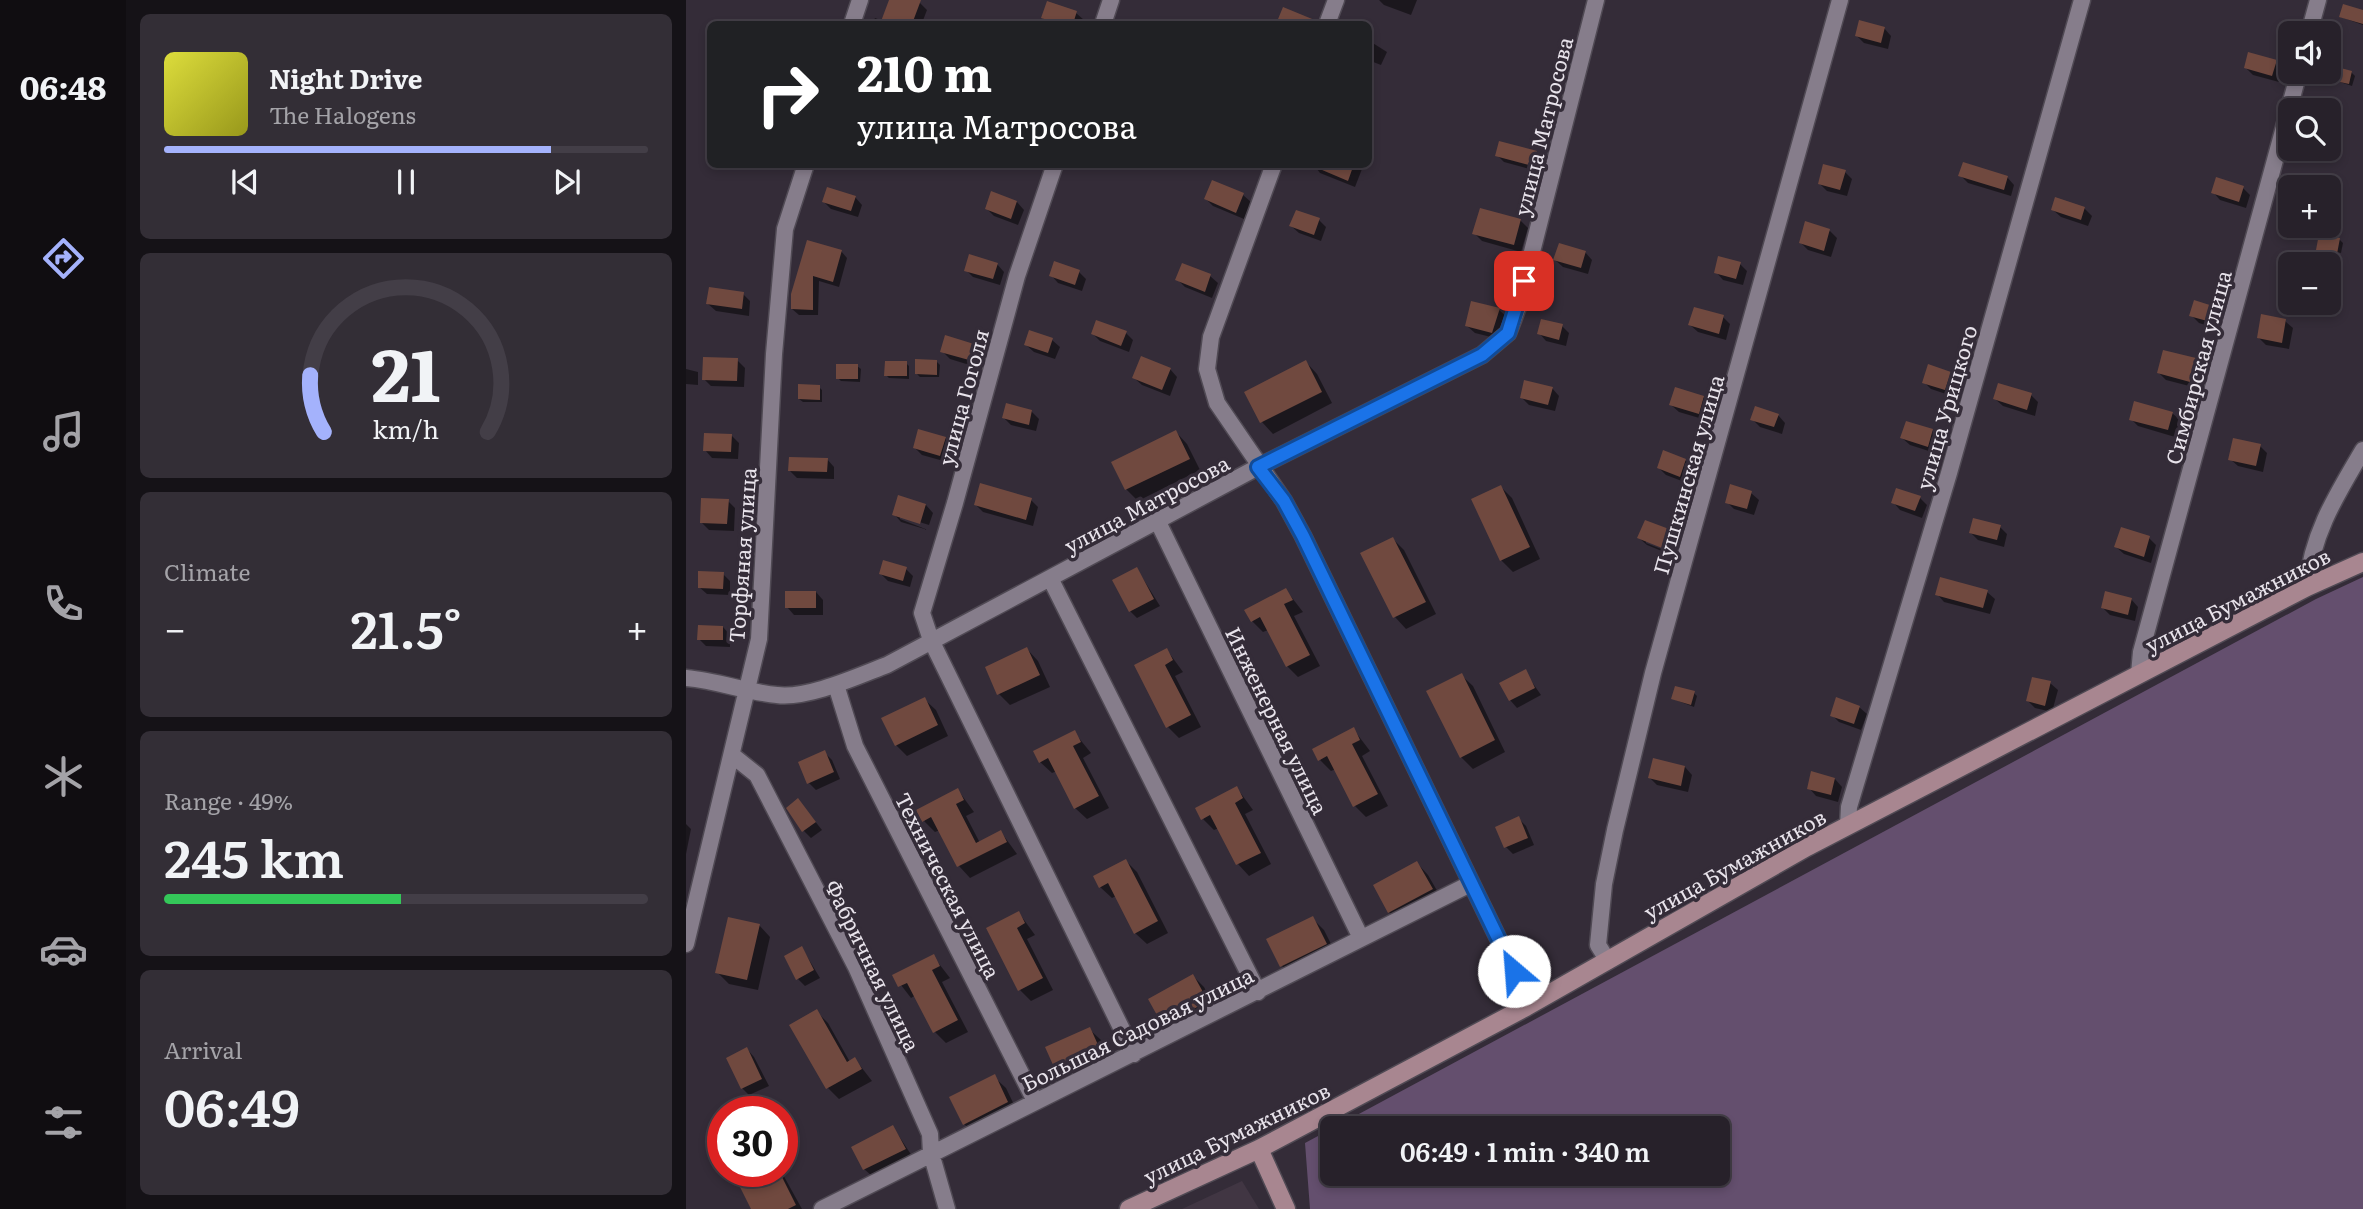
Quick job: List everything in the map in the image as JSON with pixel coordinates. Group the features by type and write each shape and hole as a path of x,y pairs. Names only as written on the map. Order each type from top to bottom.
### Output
{"street":[{"path":"853,21 860,0"},
{"path":"1104,21 1111,0"},
{"path":"1328,21 1336,0"},
{"name":"улица Матросова","path":"686,678 718,680 747,690 780,696 836,685 887,665 1258,467 1482,355 1508,333 1597,0"},
{"name":"Пушкинская улица","path":"1608,961 1598,945 1604,884 1615,830 1653,673 1840,0"},
{"name":"улица Урицкого","path":"1848,826 1849,807 1949,473 2082,0"},
{"path":"2312,21 2318,0"},
{"name":"Симбирская улица","path":"2139,674 2141,652 2295,84"},
{"name":"Торфяная улица","path":"686,944 759,639 774,354 785,229 805,168"},
{"name":"улица Гоголя","path":"931,640 922,613 956,503 1017,276 1054,168"},
{"path":"1273,168 1211,337 1207,369 1217,403 1258,467 1284,501 1303,536 1514,971 1526,1007"},
{"path":"2307,587 2309,556 2318,531 2363,450"},
{"name":"Инженерная улица","path":"1157,520 1361,938"},
{"name":"улица Бумажников","path":"1129,1209 1258,1149 1526,1007 1848,826 2307,587 2363,562"},
{"path":"1050,578 1258,992"},
{"path":"931,640 1134,1054"},
{"name":"Техническая улица","path":"836,685 855,747 1035,1101"},
{"name":"Фабричная улица","path":"732,755 757,775 856,967 930,1134 931,1153 947,1209"},
{"name":"Большая Садовая улица","path":"822,1209 1470,884"},
{"path":"1258,1149 1286,1209"}],"shaded area":[{"path":"2363,577 2363,1209 1310,1209 1305,1143 1320,1135 1320,1186 1730,1186 1730,1116 1355,1116 2316,599"},
{"path":"1242,1181 1259,1209 1182,1209"}],"building":[{"path":"889,0 921,0 913,21 881,21"},
{"path":"1047,1 1077,11 1074,21 1050,21 1041,18"},
{"path":"2343,4 2363,10 2363,24 2339,17"},
{"path":"1283,7 1317,21 1277,21"},
{"path":"1859,20 1885,27 1881,43 1855,36"},
{"path":"2248,52 2277,60 2272,76 2244,68"},
{"path":"2341,68 2352,71 2349,84 2341,82"},
{"path":"1499,141 1537,151 1533,166 1495,156"},
{"path":"1963,162 2008,176 2004,190 1958,176"},
{"path":"1823,164 1846,170 1840,190 1818,184"},
{"path":"1317,168 1353,168 1348,181"},
{"path":"2216,177 2244,186 2239,202 2211,193"},
{"path":"1212,180 1244,193 1236,213 1204,199"},
{"path":"827,187 856,196 851,211 822,202"},
{"path":"991,191 1017,201 1011,219 985,209"},
{"path":"2055,197 2085,207 2081,220 2051,210"},
{"path":"1480,208 1521,219 1514,245 1472,234"},
{"path":"1296,210 1320,218 1314,235 1289,226"},
{"path":"1805,221 1830,229 1824,251 1799,243"},
{"path":"2318,238 2340,238 2337,252 2316,250"},
{"path":"807,240 842,250 833,282 813,276 813,310 791,309 791,294"},
{"path":"1559,243 1586,251 1581,268 1553,260"},
{"path":"969,254 998,263 993,279 964,271"},
{"path":"1718,256 1741,262 1736,279 1714,273"},
{"path":"1054,261 1080,270 1075,285 1049,276"},
{"path":"1182,263 1211,274 1205,292 1175,280"},
{"path":"709,287 744,292 742,309 706,304"},
{"path":"2194,300 2216,307 2211,322 2189,316"},
{"path":"1471,301 1500,308 1492,333 1465,326"},
{"path":"1694,307 1724,315 1719,334 1688,325"},
{"path":"2261,314 2286,319 2282,343 2257,338"},
{"path":"1541,319 1563,324 1559,340 1537,334"},
{"path":"1096,320 1127,331 1121,346 1091,334"},
{"path":"1029,330 1053,338 1048,353 1024,345"},
{"path":"945,335 974,344 969,360 940,352"},
{"path":"2163,350 2196,358 2190,382 2157,373"},
{"path":"1141,356 1171,368 1162,390 1132,378"},
{"path":"703,357 738,358 737,381 702,380"},
{"path":"915,359 937,360 937,375 915,374"},
{"path":"1306,360 1322,392 1260,423 1244,392"},
{"path":"885,361 907,361 907,376 884,376"},
{"path":"836,364 858,364 858,379 836,379"},
{"path":"1928,364 1951,372 1945,390 1922,383"},
{"path":"1524,380 1553,387 1548,405 1520,398"},
{"path":"1998,383 2032,393 2027,410 1993,399"},
{"path":"798,384 820,385 820,400 798,399"},
{"path":"1675,387 1704,396 1699,414 1669,405"},
{"path":"2134,401 2173,412 2168,430 2129,420"},
{"path":"1006,403 1032,410 1029,425 1002,418"},
{"path":"1755,406 1779,414 1774,427 1750,420"},
{"path":"1906,421 1933,429 1928,447 1900,438"},
{"path":"918,429 946,437 940,456 913,448"},
{"path":"1176,430 1190,459 1125,490 1111,462"},
{"path":"704,433 732,434 731,452 703,451"},
{"path":"2233,438 2261,444 2256,466 2228,460"},
{"path":"1663,450 1686,459 1680,477 1657,468"},
{"path":"789,457 828,458 827,472 788,471"},
{"path":"980,483 1032,498 1026,520 974,505"},
{"path":"1730,484 1752,491 1747,509 1725,503"},
{"path":"1501,485 1530,547 1500,561 1471,499"},
{"path":"1896,488 1921,496 1915,511 1891,503"},
{"path":"898,495 926,504 920,524 892,515"},
{"path":"701,498 729,499 727,524 700,523"},
{"path":"1973,518 2001,525 1997,540 1969,533"},
{"path":"1645,520 1669,529 1662,548 1637,538"},
{"path":"2121,527 2150,536 2144,557 2114,547"},
{"path":"1393,537 1426,602 1393,618 1360,553"},
{"path":"883,560 907,567 903,581 879,574"},
{"path":"1137,567 1154,599 1129,612 1112,580"},
{"path":"698,571 724,572 723,589 698,588"},
{"path":"1940,577 1988,590 1983,608 1935,595"},
{"path":"1286,588 1293,600 1284,604 1310,655 1286,667 1260,617 1251,622 1244,610"},
{"path":"785,591 816,591 816,608 785,608"},
{"path":"2105,591 2132,598 2128,615 2101,608"},
{"path":"698,625 723,626 723,640 697,640"},
{"path":"1027,647 1040,675 997,695 985,667"},
{"path":"1167,648 1173,660 1165,665 1191,715 1166,728 1134,665"},
{"path":"1526,669 1535,688 1509,701 1499,683"},
{"path":"1462,673 1495,740 1460,758 1426,691"},
{"path":"2032,677 2051,681 2045,706 2026,701"},
{"path":"1675,686 1695,691 1691,705 1671,699"},
{"path":"925,697 938,725 895,746 881,718"},
{"path":"1836,697 1860,706 1854,724 1830,716"},
{"path":"1354,727 1360,740 1352,744 1378,794 1353,807 1327,756 1318,761 1312,749"},
{"path":"1075,730 1081,742 1073,746 1099,796 1074,809 1048,758 1039,763 1033,751"},
{"path":"825,750 834,772 807,784 798,762"},
{"path":"1653,758 1685,766 1681,786 1648,778"},
{"path":"1811,771 1835,778 1831,795 1807,789"},
{"path":"1237,786 1243,798 1235,803 1261,853 1236,865 1210,815 1201,820 1195,808"},
{"path":"958,788 964,800 956,804 976,843 1001,830 1007,842 957,867 931,817 922,822 916,810"},
{"path":"798,798 816,822 802,832 786,808"},
{"path":"1519,816 1528,838 1504,848 1495,827"},
{"path":"1126,859 1158,921 1134,934 1108,883 1099,888 1093,876"},
{"path":"1417,861 1433,889 1388,913 1373,885"},
{"path":"1019,911 1025,923 1017,928 1043,978 1018,991 986,928"},
{"path":"1313,916 1327,944 1280,967 1266,939"},
{"path":"728,917 760,924 747,980 715,973"},
{"path":"802,946 814,970 796,980 784,956"},
{"path":"934,954 940,966 932,970 958,1020 933,1033 907,983 898,987 892,975"},
{"path":"1193,974 1208,1001 1163,1026 1148,999"},
{"path":"817,1009 847,1062 855,1057 862,1069 826,1089 789,1025"},
{"path":"1090,1027 1103,1056 1058,1076 1045,1047"},
{"path":"747,1047 762,1079 741,1089 726,1058"},
{"path":"995,1074 1008,1102 963,1125 949,1097"},
{"path":"893,1125 906,1149 863,1170 851,1147"},
{"path":"740,1187 787,1187 796,1205 788,1209 751,1209"}],"route":[{"path":"1514,971 1303,536 1284,501 1258,467 1482,355 1508,333 1524,281"}]}
